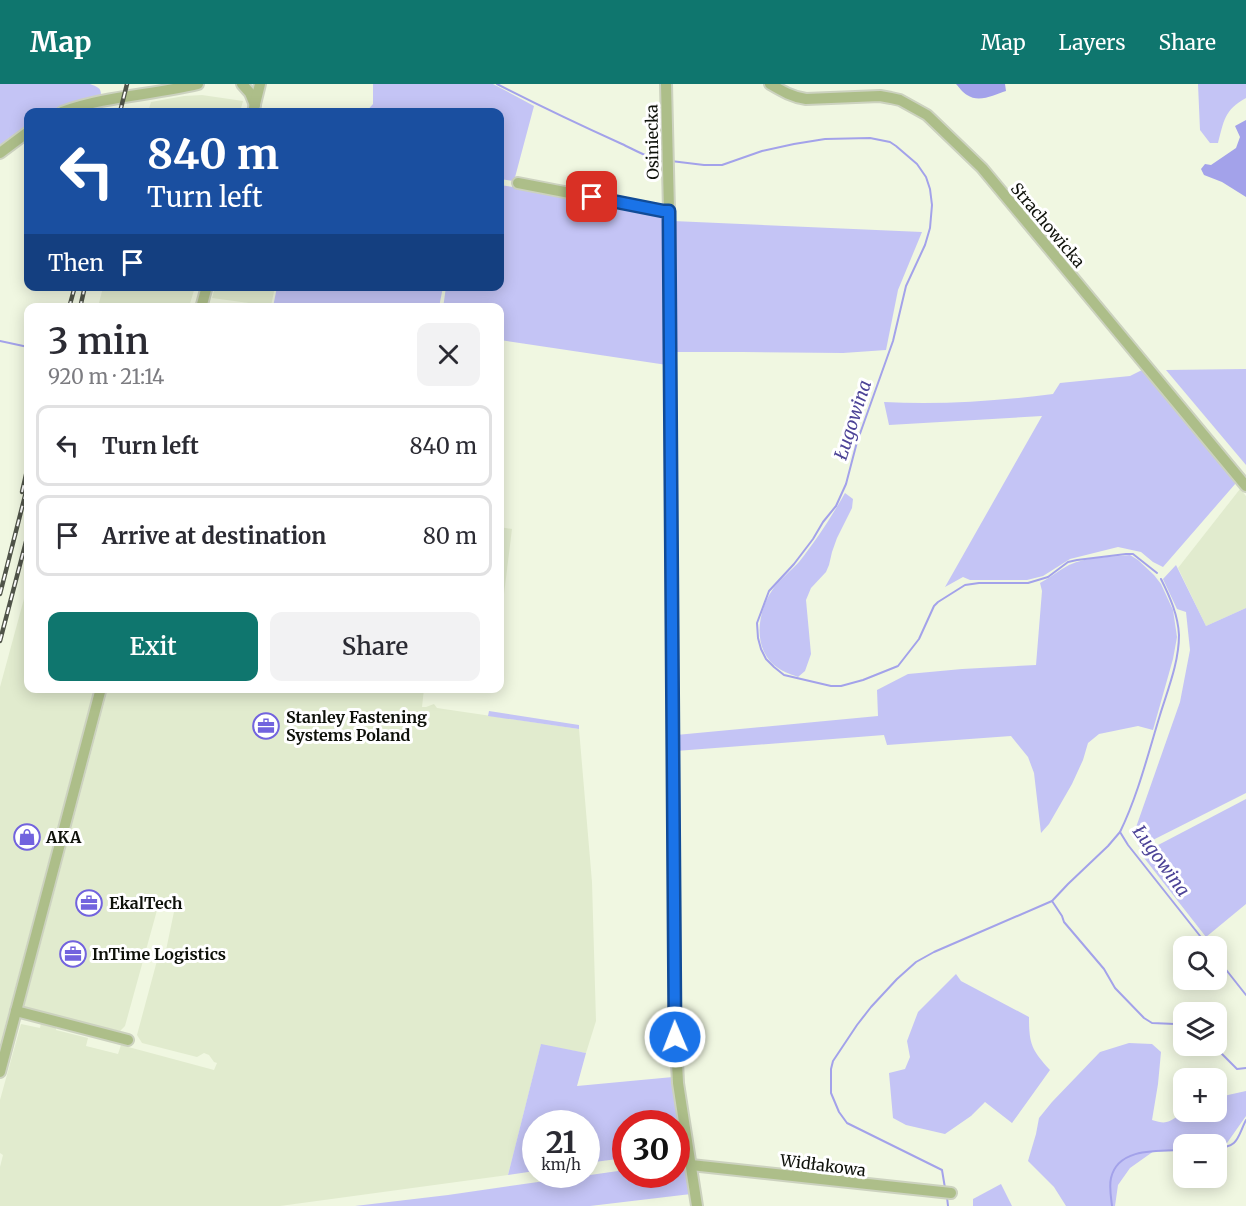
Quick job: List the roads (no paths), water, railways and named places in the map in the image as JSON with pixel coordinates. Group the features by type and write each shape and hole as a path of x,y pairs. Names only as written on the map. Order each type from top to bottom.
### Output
{"street":[{"path":"76,108 96,102 198,84"},
{"path":"242,84 250,93 254,108"},
{"path":"254,108 260,84"},
{"name":"Osiniecka","path":"666,84 675,1019 678,1083 697,1206"},
{"name":"Strachowicka","path":"770,84 795,97 806,99 880,96 900,99 927,116 981,168 1246,486"},
{"path":"0,153 24,135"},
{"path":"518,183 669,211"},
{"path":"0,1072 100,693"},
{"path":"16,1011 128,1040"},
{"name":"Widłakowa","path":"691,1165 951,1193"}],"waterway":[{"name":"Ługowina","path":"497,84 643,154 665,161"},
{"name":"Ługowina","path":"671,161 722,165 762,151 794,144 825,139 870,138 890,142 896,146 917,164 926,177 930,189 932,205 930,228 925,245 906,286 893,341 857,442 846,484 836,506 813,539 769,591 757,623 761,649 766,659 774,667 784,675 831,686 841,686 898,666 919,639 934,606 965,585 1028,583 1048,577 1068,562 1126,554 1133,554 1157,573"},
{"path":"0,341 24,346"},
{"name":"Ługowina","path":"1161,579 1177,620 1179,635 1177,655 1142,774 1120,832 1200,936"},
{"path":"945,1188 942,1170 847,1123 839,1112 831,1093 833,1061 871,1007 916,962 1052,901 1120,832"},
{"path":"1052,901 1064,922 1104,969 1115,988 1144,1018 1152,1023 1173,1024"},
{"name":"Ługowina","path":"1227,971 1246,995"},
{"path":"1224,1056 1237,1069 1246,1068"},
{"path":"1227,1146 1239,1137 1246,1120"},
{"path":"1112,1206 1111,1178 1115,1168 1122,1161 1141,1153 1173,1150"},
{"path":"947,1197 948,1206"}],"railway":[{"path":"121,108 127,84"},
{"path":"70,303 74,291"},
{"path":"81,303 84,291"},
{"path":"22,492 24,483"},
{"path":"0,594 24,500"},
{"path":"0,641 24,549"}],"place":[{"name":"Stanley Fastening Systems Poland","path":"266,726"},
{"name":"AKA","path":"27,837"},
{"name":"EkalTech","path":"89,903"},
{"name":"InTime Logistics","path":"73,954"}]}
